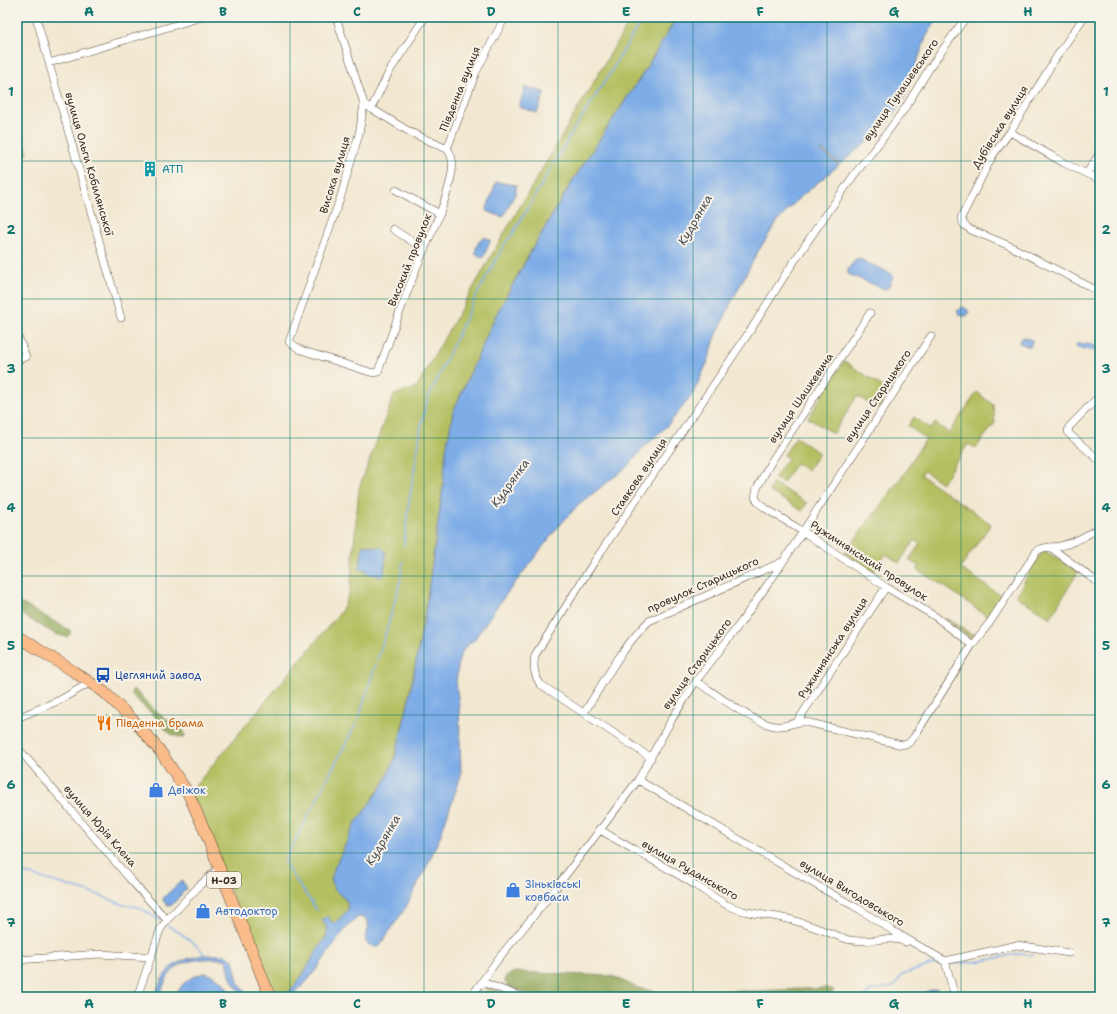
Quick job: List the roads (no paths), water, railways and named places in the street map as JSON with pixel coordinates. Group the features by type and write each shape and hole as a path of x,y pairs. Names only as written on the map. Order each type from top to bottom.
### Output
{"main road":[{"name":"Н-03","path":"17,636 91,682 119,705 138,725 174,772 188,793 204,829 270,997"}],"street":[{"name":"вулиця Ольги Кобилянської","path":"36,17 122,318"},
{"path":"49,63 202,17"},
{"name":"Висока вулиця","path":"290,337 341,196 359,134 364,104 336,17"},
{"path":"371,109 389,72 425,17"},
{"name":"Південна вулиця","path":"447,149 476,72 505,17"},
{"name":"вулиця Гунашевського","path":"854,175 905,108 929,69 966,17"},
{"name":"Дубівська вулиця","path":"1084,17 1057,56 1010,132 993,155 961,218 964,225 971,230 1010,246 1100,292"},
{"path":"364,104 410,132 447,149"},
{"path":"1010,132 1064,163 1100,180"},
{"name":"Високий провулок","path":"290,337 289,342 301,350 374,373 378,372 440,214 452,172 451,154 447,149"},
{"path":"1087,173 1100,153"},
{"name":"Ставкова вулиця","path":"651,758 540,684 535,676 533,666 535,655 594,562 744,340 816,229 854,175"},
{"path":"396,190 440,214"},
{"path":"393,229 425,250"},
{"name":"вулиця Шашкевича","path":"755,497 760,480 771,462 870,313"},
{"path":"17,334 26,357 17,360"},
{"name":"вулиця Старицького","path":"471,997 498,959 549,897 599,829 638,780 672,719 696,681 739,625 775,574 931,336"},
{"path":"1100,395 1069,427 1068,433 1100,461"},
{"name":"Ружичнянський провулок","path":"755,497 765,508 886,587 936,617 972,645"},
{"path":"696,681 757,720 768,725 777,727 786,726 797,722 806,722 902,745 909,743 914,738 972,645 990,622 1036,552 1043,548 1062,546 1074,542 1100,527"},
{"path":"1050,547 1100,584"},
{"name":"провулок Старицького","path":"584,713 617,660 638,631 649,621 782,562"},
{"path":"768,568 772,569 775,574"},
{"name":"Ружичнянська вулиця","path":"797,722 886,587"},
{"path":"17,718 60,700 91,682"},
{"name":"вулиця Юрія Клена","path":"17,747 167,920"},
{"name":"вулиця Вигодовського","path":"638,780 859,909 945,962"},
{"name":"вулиця Руданського","path":"599,829 631,849 688,880 727,905 754,914 784,918 819,928 855,941 868,942 900,939 945,962"},
{"path":"137,997 160,930 167,920 200,885 219,868"},
{"path":"891,939 896,936 894,931"},
{"path":"955,997 945,962 1017,945 1069,953"},
{"path":"17,960 99,954 151,957"},
{"path":"482,982 522,997"}],"water":[{"name":"Кудрянка","path":"677,17 938,17 926,37 904,99 887,124 840,164 821,149 820,150 839,165 798,199 777,222 757,253 730,305 693,394 668,425 645,446 627,467 579,504 558,527 498,605 474,640 464,648 459,659 456,683 459,705 461,775 441,834 429,862 406,907 379,947 371,946 365,941 368,922 366,919 358,917 339,938 305,984 290,997 282,997 296,984 326,937 328,929 322,920 328,916 330,921 335,923 348,910 347,901 335,890 331,882 333,871 355,824 384,783 394,761 408,704 425,613 443,487 446,450 453,412 495,317 531,251 573,180 642,75"},
{"path":"525,87 545,92 537,113 519,107"},
{"path":"496,182 516,185 516,192 503,217 486,211"},
{"path":"485,237 490,240 490,242 483,258 475,253 479,241"},
{"path":"857,258 892,274 893,277 888,288 884,289 848,274 848,269"},
{"path":"964,307 969,311 967,316 960,315 957,312 960,308"},
{"path":"1023,337 1032,340 1030,347 1019,343"},
{"path":"1078,343 1098,347 1095,351 1077,348 1076,345"},
{"path":"364,545 382,548 386,552 384,574 382,577 366,573 365,569 359,569"},
{"path":"182,881 186,886 186,889 171,906 168,905 163,901 164,897"},
{"path":"203,955 225,955 233,960 238,982 249,997 244,997 234,984 227,960 206,959 188,962 175,969 166,980 160,997 155,997 162,979 172,967 177,963"},
{"path":"205,973 222,981 227,987 230,997 176,997 183,984 195,976"},
{"path":"937,989 933,997 917,997 928,991"}],"waterway":[{"path":"404,546 422,424 425,408 430,394 474,300 505,243 512,235 571,134 609,75 643,17"},
{"path":"317,910 288,869 285,860 358,720 387,629 400,582 403,561"},
{"path":"17,871 96,894 124,905 138,907 162,921"},
{"path":"168,926 188,939 205,955"},
{"path":"951,964 982,961 1016,954 1034,955"},
{"path":"864,997 871,990 894,987 902,975 930,965 941,964"}],"place":[{"name":"АТП","path":"150,169"},
{"name":"Цегляний завод","path":"103,675"},
{"name":"Південна брама","path":"104,723"},
{"name":"Двіжок","path":"156,790"},
{"name":"Зіньківські ковбаси","path":"513,890"},
{"name":"Автодоктор","path":"203,911"}]}
